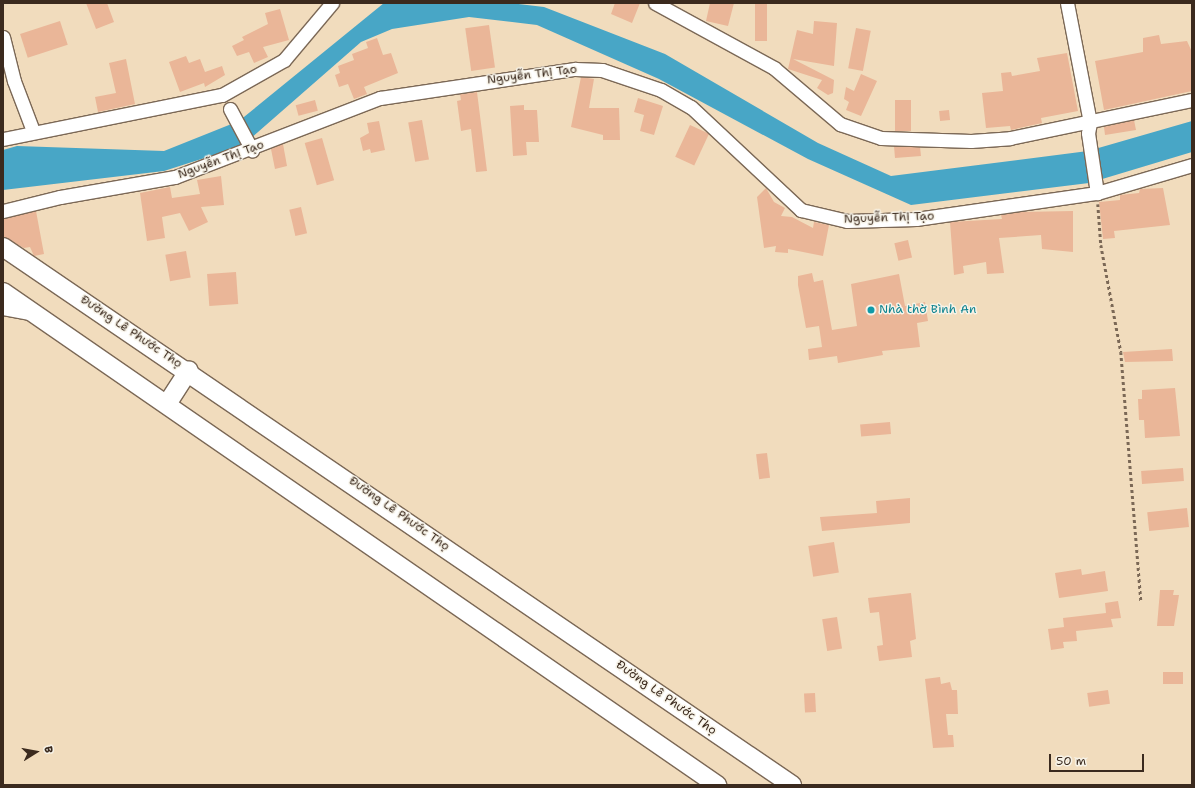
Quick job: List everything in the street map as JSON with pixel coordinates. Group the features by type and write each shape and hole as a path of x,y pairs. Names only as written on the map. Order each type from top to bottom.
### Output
{"street":[{"path":"3,139 34,131 222,95 284,60 332,3"},
{"path":"655,3 774,68 840,124 881,138 972,141 1010,138 1089,128 1192,100"},
{"path":"1067,3 1089,128 1097,188"},
{"path":"3,37 14,81 34,131"},
{"name":"Nguyễn Thị Tạo","path":"3,211 60,197 175,177 380,98 551,71 589,68 661,90 691,107 801,210 827,218 847,221 916,219 1097,188 1192,165"},
{"path":"230,109 251,147"},
{"name":"Đường Lê Phước Thọ","path":"3,247 189,370 792,785"},
{"path":"3,297 41,317 717,785"},
{"path":"167,404 189,370"}],"path":[{"path":"1097,188 1101,245 1122,352 1141,602"}],"water":[{"path":"384,3 510,3 544,7 665,54 818,143 891,176 1088,151 1192,121 1192,152 1089,183 911,205 808,159 659,79 537,25 469,17 392,29 361,42 242,146 164,171 3,190 3,150 17,146 164,151 239,121"}],"building":[{"path":"86,3 107,3 114,22 96,29"},
{"path":"615,3 640,3 632,23 611,14"},
{"path":"710,3 734,3 728,26 706,21"},
{"path":"755,3 767,3 767,41 755,41"},
{"path":"280,9 289,40 263,47 268,57 254,63 249,52 237,56 232,46 244,40 242,37 268,24 265,13"},
{"path":"60,21 68,45 28,58 20,34"},
{"path":"814,21 837,23 834,66 793,59 834,80 833,93 828,95 817,88 822,80 788,69 797,30 813,34"},
{"path":"489,25 495,68 471,71 465,28"},
{"path":"856,28 871,31 863,71 848,68"},
{"path":"1159,35 1161,44 1187,41 1192,52 1192,91 1104,110 1095,61 1143,52 1143,38"},
{"path":"377,38 383,55 391,53 398,73 364,87 367,94 354,99 348,84 339,87 335,75 340,73 338,66 354,60 352,54 368,48 366,42"},
{"path":"1067,53 1078,111 1041,118 1042,123 1011,130 1010,126 986,128 982,93 1003,91 1001,73 1011,72 1012,76 1040,71 1037,58"},
{"path":"186,56 189,63 200,59 205,72 222,66 225,75 205,87 204,83 180,92 169,62"},
{"path":"126,59 135,104 98,112 95,97 116,93 109,63"},
{"path":"861,74 877,81 861,116 846,110 849,102 844,99 846,87 854,91"},
{"path":"581,77 594,79 589,108 619,108 620,140 603,140 603,135 571,127"},
{"path":"477,92 487,171 476,172 471,129 461,131 457,101 461,100 460,94"},
{"path":"638,98 663,106 654,135 640,131 644,115 634,112"},
{"path":"315,100 318,111 299,116 296,105"},
{"path":"895,100 911,100 911,131 895,131"},
{"path":"524,105 524,110 537,110 539,142 526,142 527,155 513,156 510,106"},
{"path":"949,110 950,120 940,121 939,111"},
{"path":"422,120 429,159 415,162 408,122"},
{"path":"1134,120 1136,130 1105,135 1104,127"},
{"path":"379,121 385,150 371,153 370,149 363,151 360,138 369,133 367,123"},
{"path":"690,125 709,134 694,166 675,157"},
{"path":"322,138 334,180 317,185 305,143"},
{"path":"283,144 287,166 275,169 271,149"},
{"path":"894,146 920,147 921,156 895,158"},
{"path":"221,176 224,205 201,207 208,222 189,231 180,213 162,217 165,238 147,241 140,193 170,187 172,198 200,194 197,180"},
{"path":"766,188 774,202 785,208 781,216 792,217 813,228 814,222 829,225 823,256 788,249 788,253 775,252 776,246 764,248 757,197"},
{"path":"1163,188 1170,225 1114,231 1115,238 1103,239 1099,202 1120,200 1120,195 1139,193 1140,189"},
{"path":"301,207 307,233 295,236 289,210"},
{"path":"36,211 44,254 34,256 30,247 24,248 3,237 3,219"},
{"path":"1073,211 1073,252 1042,249 1041,235 999,238 1004,273 987,274 986,262 963,266 964,273 954,275 950,222 1002,219 1001,215 1020,212"},
{"path":"908,240 912,258 898,261 894,243"},
{"path":"186,251 191,278 170,281 165,255"},
{"path":"236,272 238,304 209,306 207,274"},
{"path":"812,273 814,282 823,280 832,330 857,326 851,284 899,274 905,306 925,302 928,321 917,323 920,347 882,351 883,355 838,363 837,356 809,360 808,349 822,347 819,326 806,328 798,285 798,276"},
{"path":"1172,349 1173,361 1125,362 1123,352"},
{"path":"1175,388 1180,436 1145,438 1144,420 1139,420 1138,399 1142,399 1142,390"},
{"path":"890,422 891,434 861,437 860,425"},
{"path":"767,453 770,478 759,479 756,454"},
{"path":"1183,468 1184,481 1142,484 1141,471"},
{"path":"910,498 910,523 822,531 820,517 877,513 876,501"},
{"path":"1187,508 1189,527 1149,531 1147,512"},
{"path":"834,542 839,573 813,577 808,546"},
{"path":"1081,569 1082,575 1105,571 1108,591 1059,598 1055,573"},
{"path":"1160,590 1174,590 1173,595 1179,595 1174,626 1157,626"},
{"path":"911,593 916,639 910,641 912,657 879,661 877,646 883,645 879,612 870,613 868,598"},
{"path":"1118,601 1121,618 1111,619 1113,627 1076,631 1077,641 1063,642 1064,648 1051,650 1048,629 1064,627 1063,618 1106,613 1105,603"},
{"path":"837,617 842,649 827,651 822,619"},
{"path":"1163,672 1183,672 1183,684 1163,684"},
{"path":"940,677 941,684 950,682 952,690 957,690 958,714 946,714 948,735 953,735 954,747 933,748 925,679"},
{"path":"1108,690 1110,704 1089,707 1087,693"},
{"path":"815,693 816,712 805,713 804,694"}],"place":[{"name":"Nhà thờ Bình An","path":"871,310"}]}
